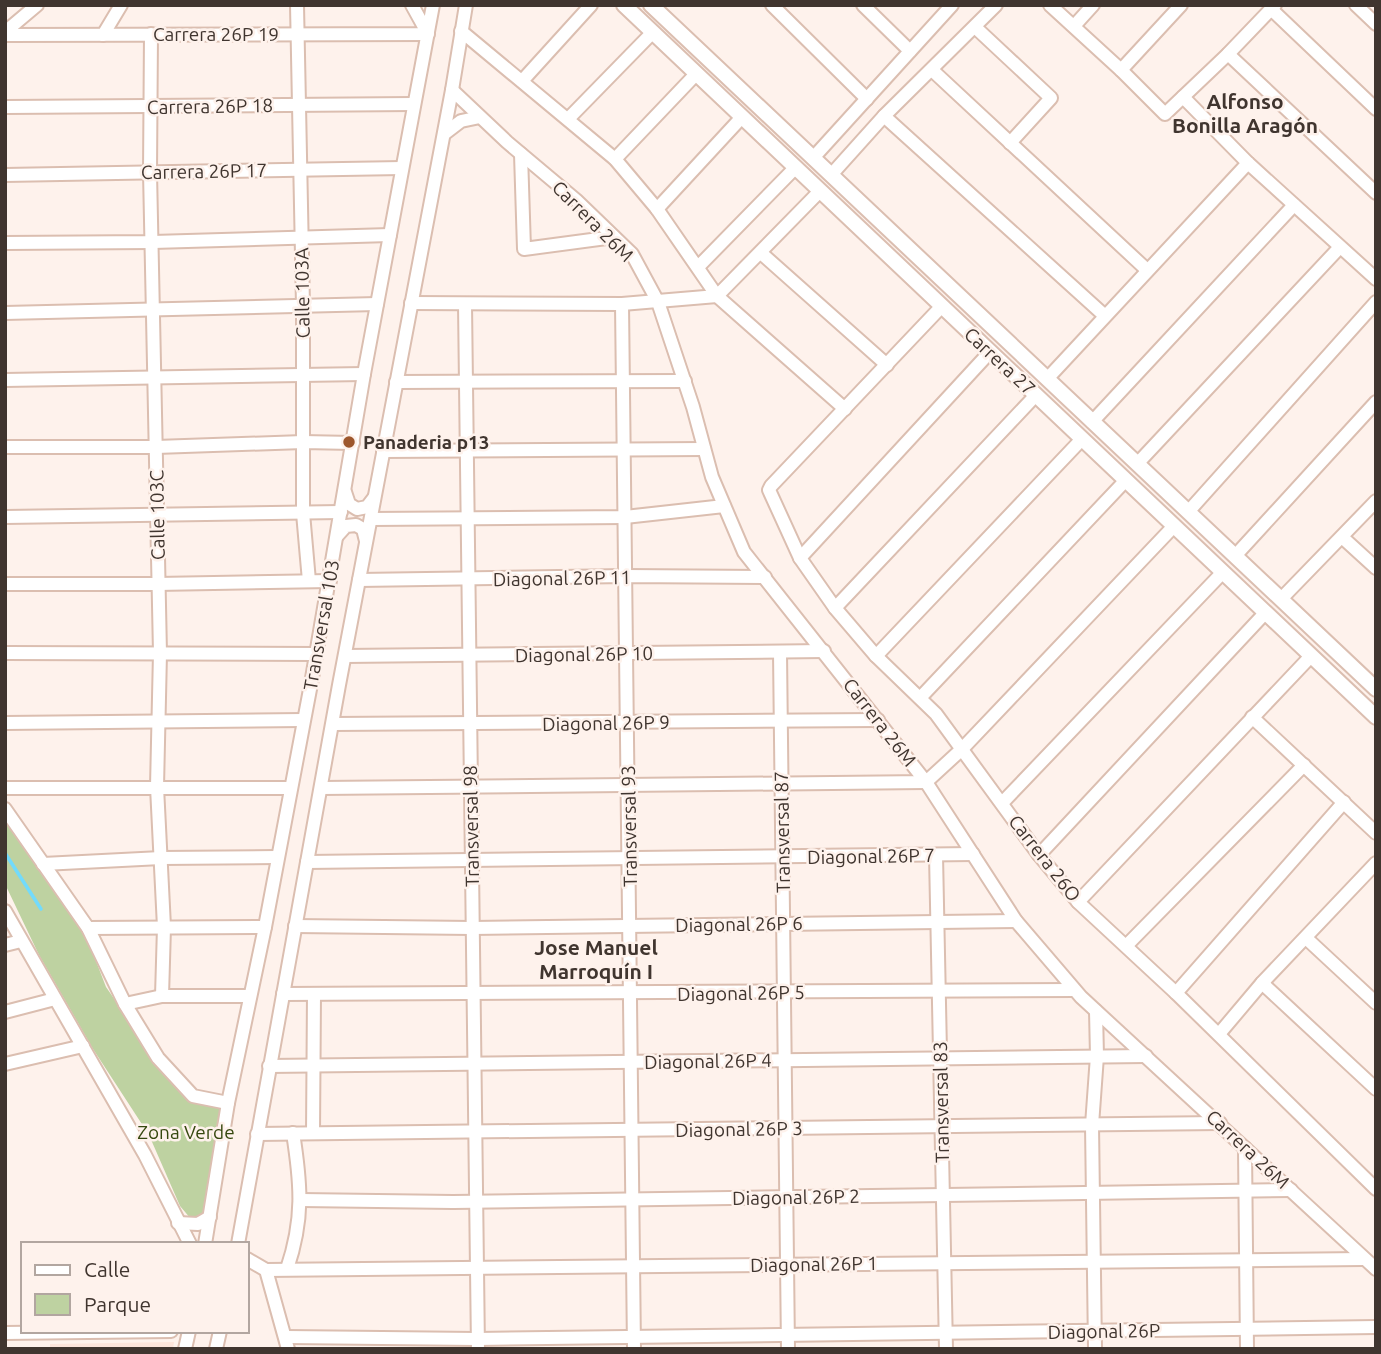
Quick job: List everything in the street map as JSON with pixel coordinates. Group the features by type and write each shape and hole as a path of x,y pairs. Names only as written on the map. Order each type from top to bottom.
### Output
{"main road":[{"name":"Carrera 27","path":"624,5 1376,717"},
{"name":"Carrera 27","path":"651,5 1376,689"}],"street":[{"path":"5,33 37,5"},
{"path":"103,35 121,5"},
{"name":"Calle 103A","path":"297,5 303,306 303,513 309,581"},
{"path":"412,5 428,34"},
{"name":"Transversal 103","path":"205,1242 228,1103 265,927 330,580 364,374 433,5"},
{"name":"Transversal 103","path":"238,1242 466,5"},
{"path":"522,81 591,5"},
{"path":"772,5 867,99"},
{"path":"863,5 910,51"},
{"path":"831,174 884,116 996,5"},
{"path":"1050,5 1121,69 1165,114 1273,7 1376,109"},
{"path":"1074,26 1093,5"},
{"path":"1121,69 1181,5"},
{"path":"1356,5 1376,24"},
{"path":"813,158 949,6"},
{"path":"975,27 1051,98 1010,142"},
{"path":"461,31 615,159 657,209 718,296 845,409 942,306"},
{"path":"569,119 653,32"},
{"name":"Carrera 26P 19","path":"5,33 428,34"},
{"name":"Calle 103C","path":"151,34 150,172 160,653 158,786 164,927 162,996"},
{"path":"1228,54 1376,193"},
{"path":"932,69 1147,270"},
{"path":"615,159 696,74"},
{"name":"Carrera 26M","path":"452,90 521,155 576,200 632,254 662,302 712,477 744,552 926,782 1016,921 1096,1011 1376,1269"},
{"path":"1183,97 1248,163 1376,279"},
{"name":"Carrera 26P 18","path":"5,107 414,104"},
{"path":"884,116 1105,316"},
{"path":"444,134 461,121 480,117"},
{"path":"657,209 742,117"},
{"path":"825,147 831,158 842,163"},
{"path":"521,155 524,249 614,237"},
{"path":"1047,379 1248,163"},
{"path":"698,267 795,167"},
{"name":"Carrera 26P 17","path":"5,175 402,168"},
{"path":"411,303 622,304 718,296 820,191"},
{"path":"1092,422 1294,205"},
{"path":"5,243 390,235"},
{"path":"1137,464 1340,247"},
{"path":"761,253 887,365"},
{"path":"1188,512 1376,302"},
{"path":"5,313 377,304"},
{"name":"Transversal 98","path":"465,304 477,1344"},
{"name":"Transversal 93","path":"622,304 634,1343"},
{"path":"800,558 990,352"},
{"path":"5,380 364,374"},
{"path":"396,382 685,381"},
{"path":"835,608 1037,395"},
{"path":"1235,556 1376,402"},
{"name":"Carrera 26O","path":"845,409 769,490 800,558 835,608 876,656 936,713 1039,855 1078,902 1219,1034 1376,1189"},
{"path":"876,656 1082,439"},
{"path":"5,447 352,443"},
{"path":"383,451 704,449"},
{"path":"919,698 1126,480"},
{"path":"345,491 348,503 357,509 367,507 375,496"},
{"path":"1281,599 1376,501"},
{"path":"371,519 625,517 724,506"},
{"path":"5,517 341,512"},
{"path":"336,541 342,528 352,524 363,528 366,544"},
{"path":"321,788 926,782 962,749 1174,526"},
{"path":"1342,537 1376,568"},
{"path":"1003,802 1223,572"},
{"name":"Diagonal 26P 11","path":"359,580 626,576 765,578"},
{"path":"5,584 330,580"},
{"path":"1039,855 1266,612"},
{"name":"Diagonal 26P 10","path":"345,656 824,651"},
{"name":"Transversal 87","path":"780,652 788,1349"},
{"path":"5,653 316,654"},
{"path":"1078,902 1311,656"},
{"path":"1252,717 1376,832"},
{"path":"5,723 303,720"},
{"name":"Diagonal 26P 9","path":"333,724 878,720"},
{"path":"1126,946 1304,765"},
{"path":"5,788 290,788"},
{"path":"1176,993 1344,802"},
{"path":"5,809 88,928 125,1004 158,1058 193,1096 228,1103"},
{"name":"Diagonal 26P 7","path":"307,862 973,854"},
{"name":"Transversal 83","path":"936,855 946,1349"},
{"path":"43,864 161,858 277,857"},
{"path":"1219,1034 1262,983 1376,863"},
{"path":"5,911 145,1155 189,1242"},
{"name":"Diagonal 26P 6","path":"295,926 472,928 1016,921"},
{"path":"88,928 265,927"},
{"path":"1306,938 1376,1003"},
{"path":"5,945 22,941"},
{"path":"1262,983 1376,1089"},
{"name":"Diagonal 26P 5","path":"283,994 473,995 1074,989"},
{"path":"313,1133 314,994"},
{"path":"125,1004 162,996 250,996"},
{"path":"5,1012 55,999"},
{"path":"1095,1349 1092,1125 1097,1056 1096,1011"},
{"path":"5,1064 83,1046"},
{"name":"Diagonal 26P 4","path":"269,1066 1146,1056"},
{"name":"Diagonal 26P 3","path":"257,1133 1220,1123"},
{"path":"287,1269 298,1235 301,1199 301,1180 293,1133"},
{"path":"1245,1148 1247,1349"},
{"name":"Diagonal 26P 2","path":"301,1199 475,1201 1291,1190"},
{"path":"178,1223 192,1226 210,1217"},
{"name":"Diagonal 26P 1","path":"266,1270 1363,1259"},
{"path":"248,1260 266,1270 287,1343"},
{"name":"Diagonal 26P","path":"287,1343 634,1343 788,1335 1376,1327"}],"shaded area":[{"path":"174,1342 173,1349 50,1349 50,1344"}],"green space":[{"name":"Zona Verde","path":"5,815 84,930 106,987 157,1061 192,1097 226,1105 207,1215 191,1219 180,1206 149,1135 93,1049 39,955 5,884"}],"waterway":[{"path":"5,853 41,909"}],"place":[{"name":"Panaderia p13","path":"349,442"}],"district":[{"name":"Alfonso Bonilla Aragón","path":"1245,113"},
{"name":"Jose Manuel Marroquín I","path":"596,959"}]}
